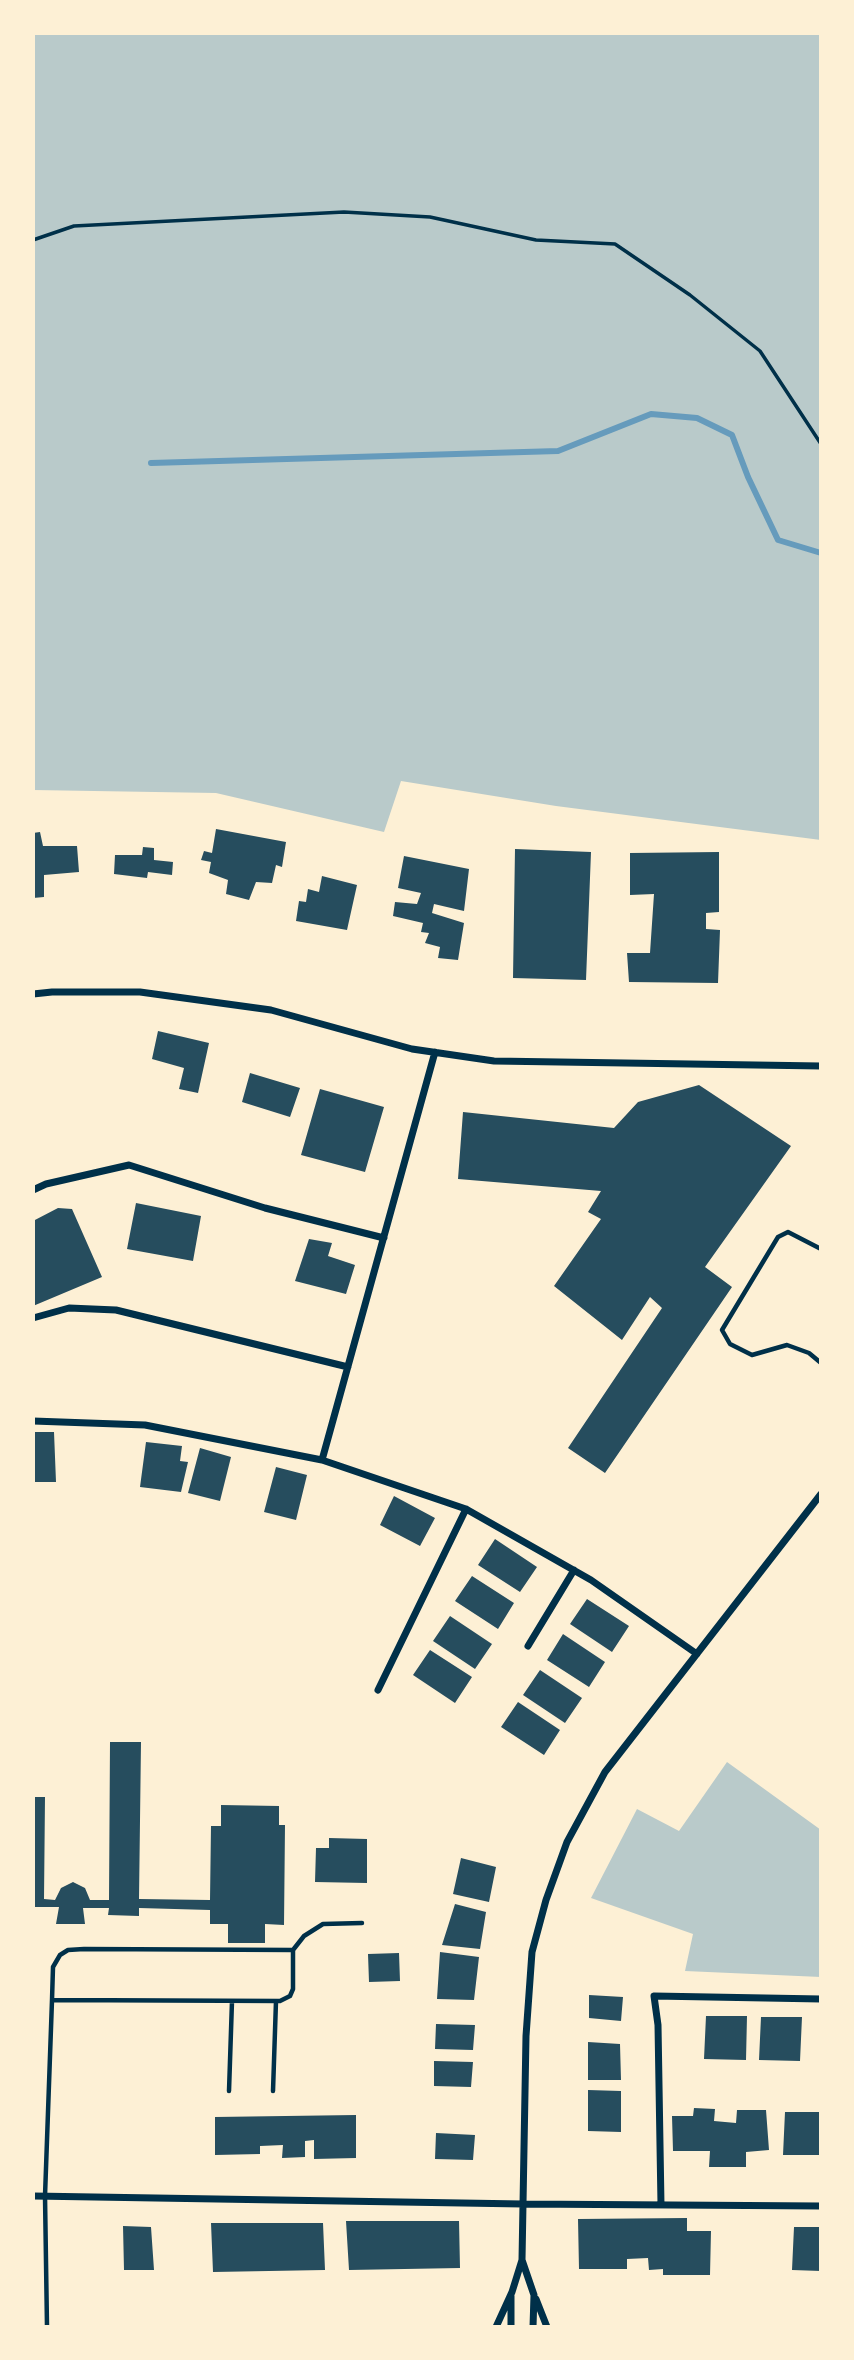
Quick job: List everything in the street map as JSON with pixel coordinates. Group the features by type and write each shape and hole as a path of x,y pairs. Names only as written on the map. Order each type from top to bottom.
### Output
{"street":[{"path":"33,994 140,992 271,1010 412,1049 494,1061 821,1065"},
{"path":"322,1460 435,1052"},
{"path":"33,1190 46,1184 130,1165 265,1208 383,1238"},
{"path":"33,1318 69,1308 116,1310 348,1367"},
{"path":"33,1420 145,1425 322,1460 466,1509 574,1570 697,1654"},
{"path":"496,2327 512,2292 522,2260 526,2036 532,1952 546,1900 567,1842 605,1772 821,1494"},
{"path":"378,1690 466,1509"},
{"path":"528,1646 574,1570"},
{"path":"661,2205 658,2025 654,1996 821,1999"},
{"path":"33,2196 821,2206"},
{"path":"522,2260 547,2327"},
{"path":"511,2327 512,2292"},
{"path":"533,2327 534,2295"}],"lane":[{"path":"821,1249 788,1232 778,1237 722,1330 730,1344 752,1355 787,1345 809,1353 821,1363"},
{"path":"52,2000 276,2001 290,1996 293,1989 293,1950 304,1936 323,1924 362,1923"},
{"path":"47,2327 45,2196 54,1967 60,1955 68,1950 293,1950"},
{"path":"229,2091 232,2001"},
{"path":"273,2091 276,2001"}],"path":[{"path":"33,240 74,226 344,212 430,217 536,240 615,244 690,295 760,351 821,444"}],"shaded area":[{"path":"33,33 821,33 821,840 556,806 401,781 384,832 216,793 33,790"},
{"path":"727,1762 821,1830 821,1977 685,1971 693,1934 591,1898 637,1809 679,1831"}],"building":[{"path":"216,829 286,842 282,867 276,865 272,883 256,882 249,900 226,894 228,880 209,873 211,862 201,860 204,851 212,853"},
{"path":"40,832 43,846 77,846 79,872 44,875 44,897 33,898 33,833"},
{"path":"143,847 154,848 154,860 173,862 172,875 148,872 147,878 114,874 115,855 142,855"},
{"path":"515,849 591,852 586,980 513,978"},
{"path":"719,852 719,912 706,913 706,929 720,930 718,983 629,982 627,953 650,953 654,894 630,895 630,853"},
{"path":"404,856 469,869 464,911 434,904 432,913 464,923 458,960 438,958 440,947 425,943 429,933 421,932 423,923 393,916 395,902 417,904 421,893 398,888"},
{"path":"322,876 357,885 347,930 296,921 299,901 306,902 308,889 319,892"},
{"path":"158,1031 209,1043 198,1093 179,1089 184,1068 152,1059"},
{"path":"250,1073 300,1088 290,1117 242,1102"},
{"path":"699,1085 791,1146 705,1267 732,1287 605,1473 568,1448 662,1308 650,1297 622,1340 554,1286 601,1219 588,1212 601,1191 458,1179 463,1112 614,1128 638,1102"},
{"path":"320,1089 384,1107 365,1172 301,1155"},
{"path":"136,1203 201,1216 193,1261 127,1249"},
{"path":"58,1208 72,1209 102,1277 33,1306 33,1221"},
{"path":"309,1239 332,1243 328,1256 355,1265 346,1294 295,1281"},
{"path":"33,1432 54,1432 56,1482 33,1482"},
{"path":"146,1442 182,1446 180,1461 188,1462 181,1492 140,1487"},
{"path":"200,1448 231,1457 220,1501 188,1493"},
{"path":"276,1467 307,1475 296,1520 264,1512"},
{"path":"394,1496 435,1518 420,1546 380,1525"},
{"path":"495,1539 537,1567 520,1592 478,1565"},
{"path":"472,1576 514,1603 498,1629 455,1601"},
{"path":"587,1599 629,1626 612,1652 570,1624"},
{"path":"450,1616 492,1644 475,1669 433,1641"},
{"path":"563,1634 605,1662 589,1687 547,1660"},
{"path":"430,1650 472,1677 455,1703 413,1675"},
{"path":"540,1670 582,1698 565,1723 523,1695"},
{"path":"518,1702 560,1730 544,1755 501,1727"},
{"path":"110,1742 141,1742 139,1899 210,1900 211,1826 221,1826 221,1805 279,1806 279,1825 285,1825 284,1925 265,1924 265,1943 228,1943 228,1924 210,1924 210,1910 139,1908 139,1916 108,1915 109,1908 83,1908 85,1924 56,1924 59,1907 33,1907 33,1797 45,1797 44,1899 55,1900 61,1888 73,1882 85,1888 90,1900 109,1900"},
{"path":"329,1838 367,1839 367,1883 315,1882 316,1848 329,1848"},
{"path":"461,1858 496,1867 489,1902 453,1894"},
{"path":"455,1904 486,1912 480,1949 442,1945"},
{"path":"440,1952 479,1957 474,2000 437,1999"},
{"path":"399,1953 400,1981 369,1982 368,1954"},
{"path":"589,1995 623,1997 621,2021 589,2018"},
{"path":"706,2016 747,2016 746,2060 704,2059"},
{"path":"761,2017 802,2017 800,2061 759,2060"},
{"path":"436,2024 475,2025 473,2050 435,2049"},
{"path":"588,2042 620,2044 621,2080 588,2080"},
{"path":"434,2061 473,2062 471,2087 434,2086"},
{"path":"588,2090 621,2091 621,2132 588,2131"},
{"path":"694,2108 715,2109 714,2121 736,2123 737,2110 766,2110 769,2150 746,2152 746,2167 709,2167 710,2151 673,2151 672,2116 693,2116"},
{"path":"785,2112 821,2112 821,2155 783,2155"},
{"path":"356,2115 356,2158 314,2159 314,2140 305,2141 305,2157 282,2158 283,2145 260,2146 260,2154 215,2155 215,2117"},
{"path":"436,2133 475,2135 473,2160 435,2159"},
{"path":"687,2218 687,2231 711,2231 710,2275 663,2275 663,2269 649,2270 648,2258 627,2259 627,2269 579,2269 578,2219"},
{"path":"346,2221 459,2221 460,2268 349,2270"},
{"path":"211,2223 323,2223 325,2270 213,2272"},
{"path":"123,2226 151,2227 154,2270 124,2270"},
{"path":"794,2227 821,2227 821,2271 792,2270"}],"waterway":[{"path":"151,463 558,451 651,414 697,418 732,435 748,477 778,540 821,553"}]}
